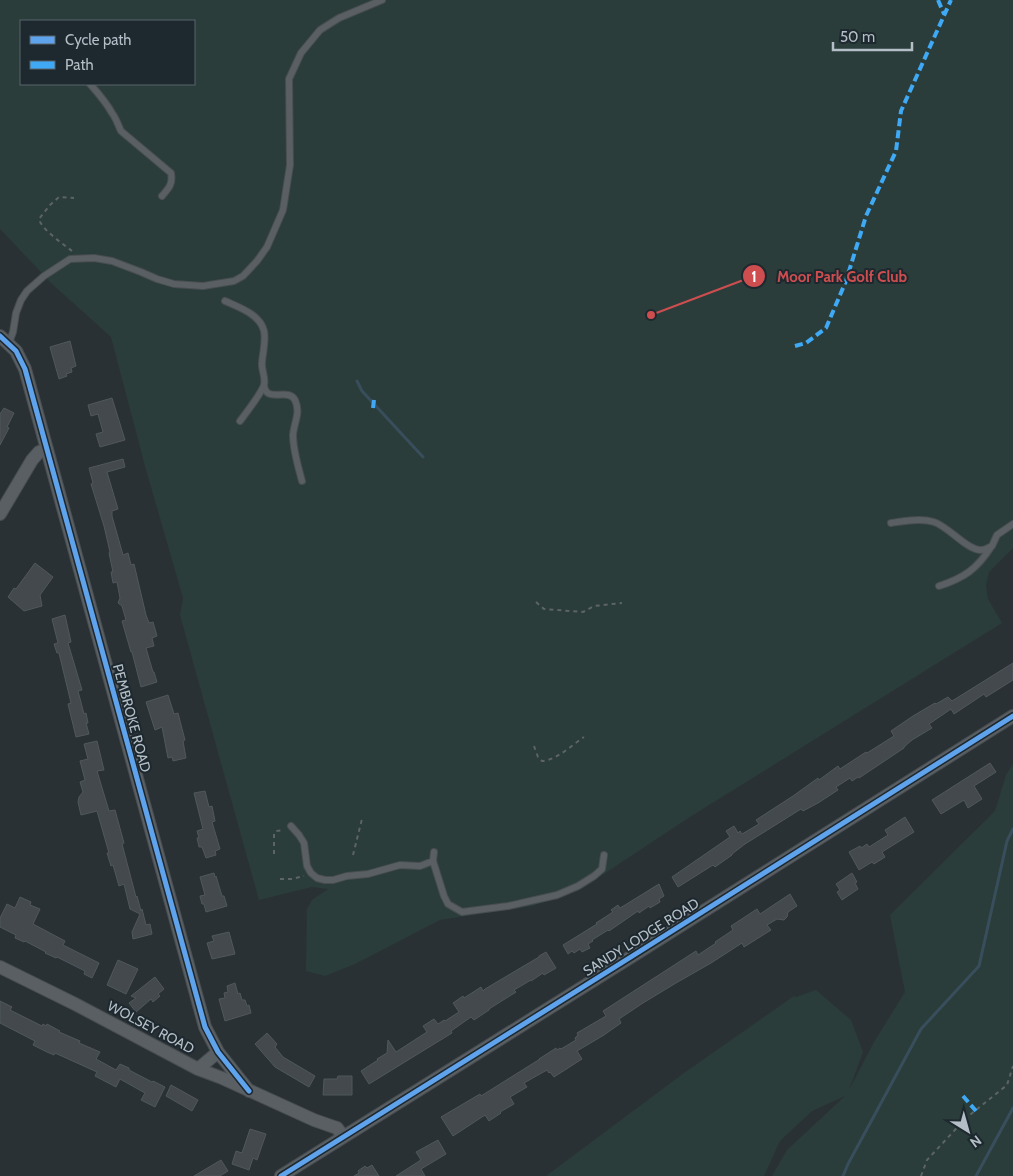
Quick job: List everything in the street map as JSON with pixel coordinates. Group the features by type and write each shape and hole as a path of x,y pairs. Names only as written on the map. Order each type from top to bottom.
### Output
{"street":[{"name":"PEMBROKE ROAD","path":"5,340 20,357 25,369 206,1027 218,1052 249,1091"},
{"path":"0,514 36,455 47,450"},
{"name":"SANDY LODGE ROAD","path":"281,1176 1013,716"},
{"name":"WOLSEY ROAD","path":"0,967 198,1068 314,1120 337,1128 344,1136"},
{"path":"198,1068 218,1052"}],"lane":[{"path":"5,340 13,332 16,313 27,291 44,276 70,259 94,258 112,261 174,284 203,286 234,281 243,276 267,248 283,210 290,164 289,79 301,52 320,30 339,18 382,0"},
{"path":"91,85 114,115 121,131 171,173 172,180 170,186 162,196"},
{"path":"225,301 248,311 257,319 264,330 261,368 264,376 264,390 272,395 288,395 294,399 297,417 293,434 295,453 302,481"},
{"path":"240,421 264,385"},
{"path":"891,523 916,520 932,522 943,526 969,546 979,550 992,546"},
{"path":"938,586 972,571 983,560 992,546 996,535 1013,524"},
{"path":"293,829 304,843 307,866 317,878 325,880 368,874 400,865 420,866 433,861"},
{"path":"434,852 433,861 444,896 448,904 462,912 508,906 557,894 578,886 602,869 604,855"}],"path":[{"path":"74,198 59,197 44,211 39,219 39,223 82,258"},
{"path":"536,602 544,609 583,612 594,606 622,602"},
{"path":"534,746 538,757 545,761 584,737"},
{"path":"353,855 362,819"},
{"path":"274,854 274,834 276,831 293,829"},
{"path":"280,879 292,880 311,872"},
{"path":"921,1176 927,1160 966,1118 1007,1085 1013,1066"}],"green space":[{"path":"0,0 1013,0 1013,548 989,572 986,586 988,599 1002,623 693,815 578,891 532,906 440,920 355,964 325,976 306,971 307,909 312,900 328,889 312,887 259,900 180,615 183,598 145,466 111,337 51,283 0,229"},
{"path":"1013,764 1013,1176 772,1176 787,1150 845,1096 812,1111 780,1141 764,1176 546,1176 684,1073 794,996 816,990 851,1020 863,1052 849,1090 874,1042 905,992 890,915 995,811 1006,775"}],"building":[{"path":"70,341 76,366 71,368 72,372 66,374 67,376 59,379 50,347"},
{"path":"112,398 125,440 100,447 96,434 103,432 98,414 91,416 88,405"},
{"path":"4,408 14,413 0,445 0,414"},
{"path":"123,459 125,467 107,472 118,509 112,511 112,516 123,555 128,553 131,565 134,564 146,615 149,623 153,622 157,636 152,638 154,646 146,648 157,682 141,687 122,621 126,620 122,606 118,603 120,598 117,582 113,583 110,552 91,484 93,483 89,468"},
{"path":"35,563 53,577 40,595 42,606 24,611 8,597"},
{"path":"65,615 71,642 68,643 82,690 78,691 84,714 86,713 89,734 76,737 68,704 71,703 59,653 57,653 54,644 58,643 52,619"},
{"path":"1013,663 1013,680 986,697 984,694 954,714 951,709 929,724 932,728 859,778 852,781 850,778 836,787 838,790 818,803 803,811 801,809 745,844 715,867 713,865 678,887 672,877 730,837 726,831 734,826 738,833 740,831 742,834 759,824 756,820 818,778 819,780 838,766 840,769 894,736 891,731 913,716 948,697 952,701"},
{"path":"168,695 174,714 178,713 185,740 183,741 186,758 173,761 172,757 168,758 162,727 155,730 146,702"},
{"path":"97,741 104,770 97,771 109,811 115,810 136,897 141,911 142,909 146,925 150,924 152,934 133,939 132,932 140,914 130,909 124,884 119,886 113,865 111,866 107,853 109,853 97,811 81,815 78,802 83,792 80,782 85,780 80,761 88,759 84,744"},
{"path":"990,763 996,772 974,786 982,799 968,808 964,800 941,814 932,800"},
{"path":"205,791 209,807 212,806 215,821 212,822 220,849 215,851 216,855 206,858 202,847 199,847 197,838 199,838 197,831 203,829 194,793"},
{"path":"905,817 914,832 882,852 885,857 859,870 849,852 867,844 869,847 888,835 885,830"},
{"path":"214,873 227,906 206,912 200,896 205,895 200,877"},
{"path":"852,873 857,882 855,883 858,889 842,900 837,892 840,890 836,884"},
{"path":"659,884 664,896 659,899 660,902 650,908 649,906 639,913 638,911 592,940 588,944 590,948 582,952 580,949 574,953 572,951 568,954 563,945 597,924 613,912 611,910 618,905 620,908"},
{"path":"790,894 797,906 788,912 784,920 777,919 767,925 771,930 744,947 742,943 643,1003 619,1019 621,1023 577,1051 582,1059 554,1077 547,1070 524,1083 527,1087 510,1097 514,1104 489,1121 485,1115 453,1136 441,1117 480,1094 481,1096 556,1048 557,1050 561,1049 576,1040 577,1033 606,1016 603,1011 696,951 698,955 733,930 731,926 757,909 760,914"},
{"path":"20,897 31,902 30,905 40,909 33,924 65,941 63,945 99,963 92,978 84,974 85,971 45,953 25,941 15,938 16,935 0,927 0,918 7,904 15,908"},
{"path":"229,932 235,954 212,959 207,943 214,941 212,936"},
{"path":"546,952 556,968 544,975 543,973 514,990 516,992 474,1020 471,1017 451,1031 452,1033 369,1084 361,1071 387,1053 388,1040 396,1052 427,1032 423,1026 434,1019 438,1024 459,1012 453,1003 463,996 464,998 481,987 483,991"},
{"path":"118,960 138,969 126,994 107,985"},
{"path":"155,977 164,989 153,1002 151,999 136,1012 129,1003 136,998 131,996"},
{"path":"235,983 238,994 240,993 242,1000 245,1000 247,1006 249,1005 251,1013 225,1021 219,999 225,998 224,993 228,992 227,986"},
{"path":"0,1001 12,1007 10,1010 42,1026 47,1024 59,1032 80,1041 79,1043 100,1052 96,1059 116,1070 120,1064 165,1087 155,1107 141,1100 145,1093 120,1079 116,1087 95,1076 97,1072 33,1045 35,1041 0,1023"},
{"path":"267,1033 277,1044 275,1047 283,1057 315,1076 309,1087 275,1067 255,1044"},
{"path":"338,1076 352,1076 352,1095 323,1095 324,1079 337,1079"},
{"path":"171,1085 198,1100 192,1111 166,1096"},
{"path":"250,1129 266,1134 257,1160 253,1158 249,1170 232,1164 236,1151 242,1153"},
{"path":"438,1140 446,1154 421,1169 425,1176 396,1176 421,1160 416,1152"},
{"path":"221,1160 228,1171 220,1176 194,1176"},
{"path":"372,1165 379,1176 354,1176 365,1166 367,1168"}],"waterway":[{"path":"357,381 362,391 423,457"},
{"path":"843,1176 921,1029 979,966 1007,841 1013,829"},
{"path":"976,1176 1013,1108"}],"marked path":[{"path":"938,0 944,14"},
{"path":"795,346 806,343 826,328 846,281 866,216 896,151 901,111 951,0"},
{"path":"373,408 374,400"},
{"path":"963,1096 976,1111"}],"cycle path":[{"path":"0,336 16,351 25,369 205,1027 218,1052 249,1091"},
{"path":"281,1176 1013,716"}],"place":[{"name":"Moor Park Golf Club","path":"651,315"}]}
